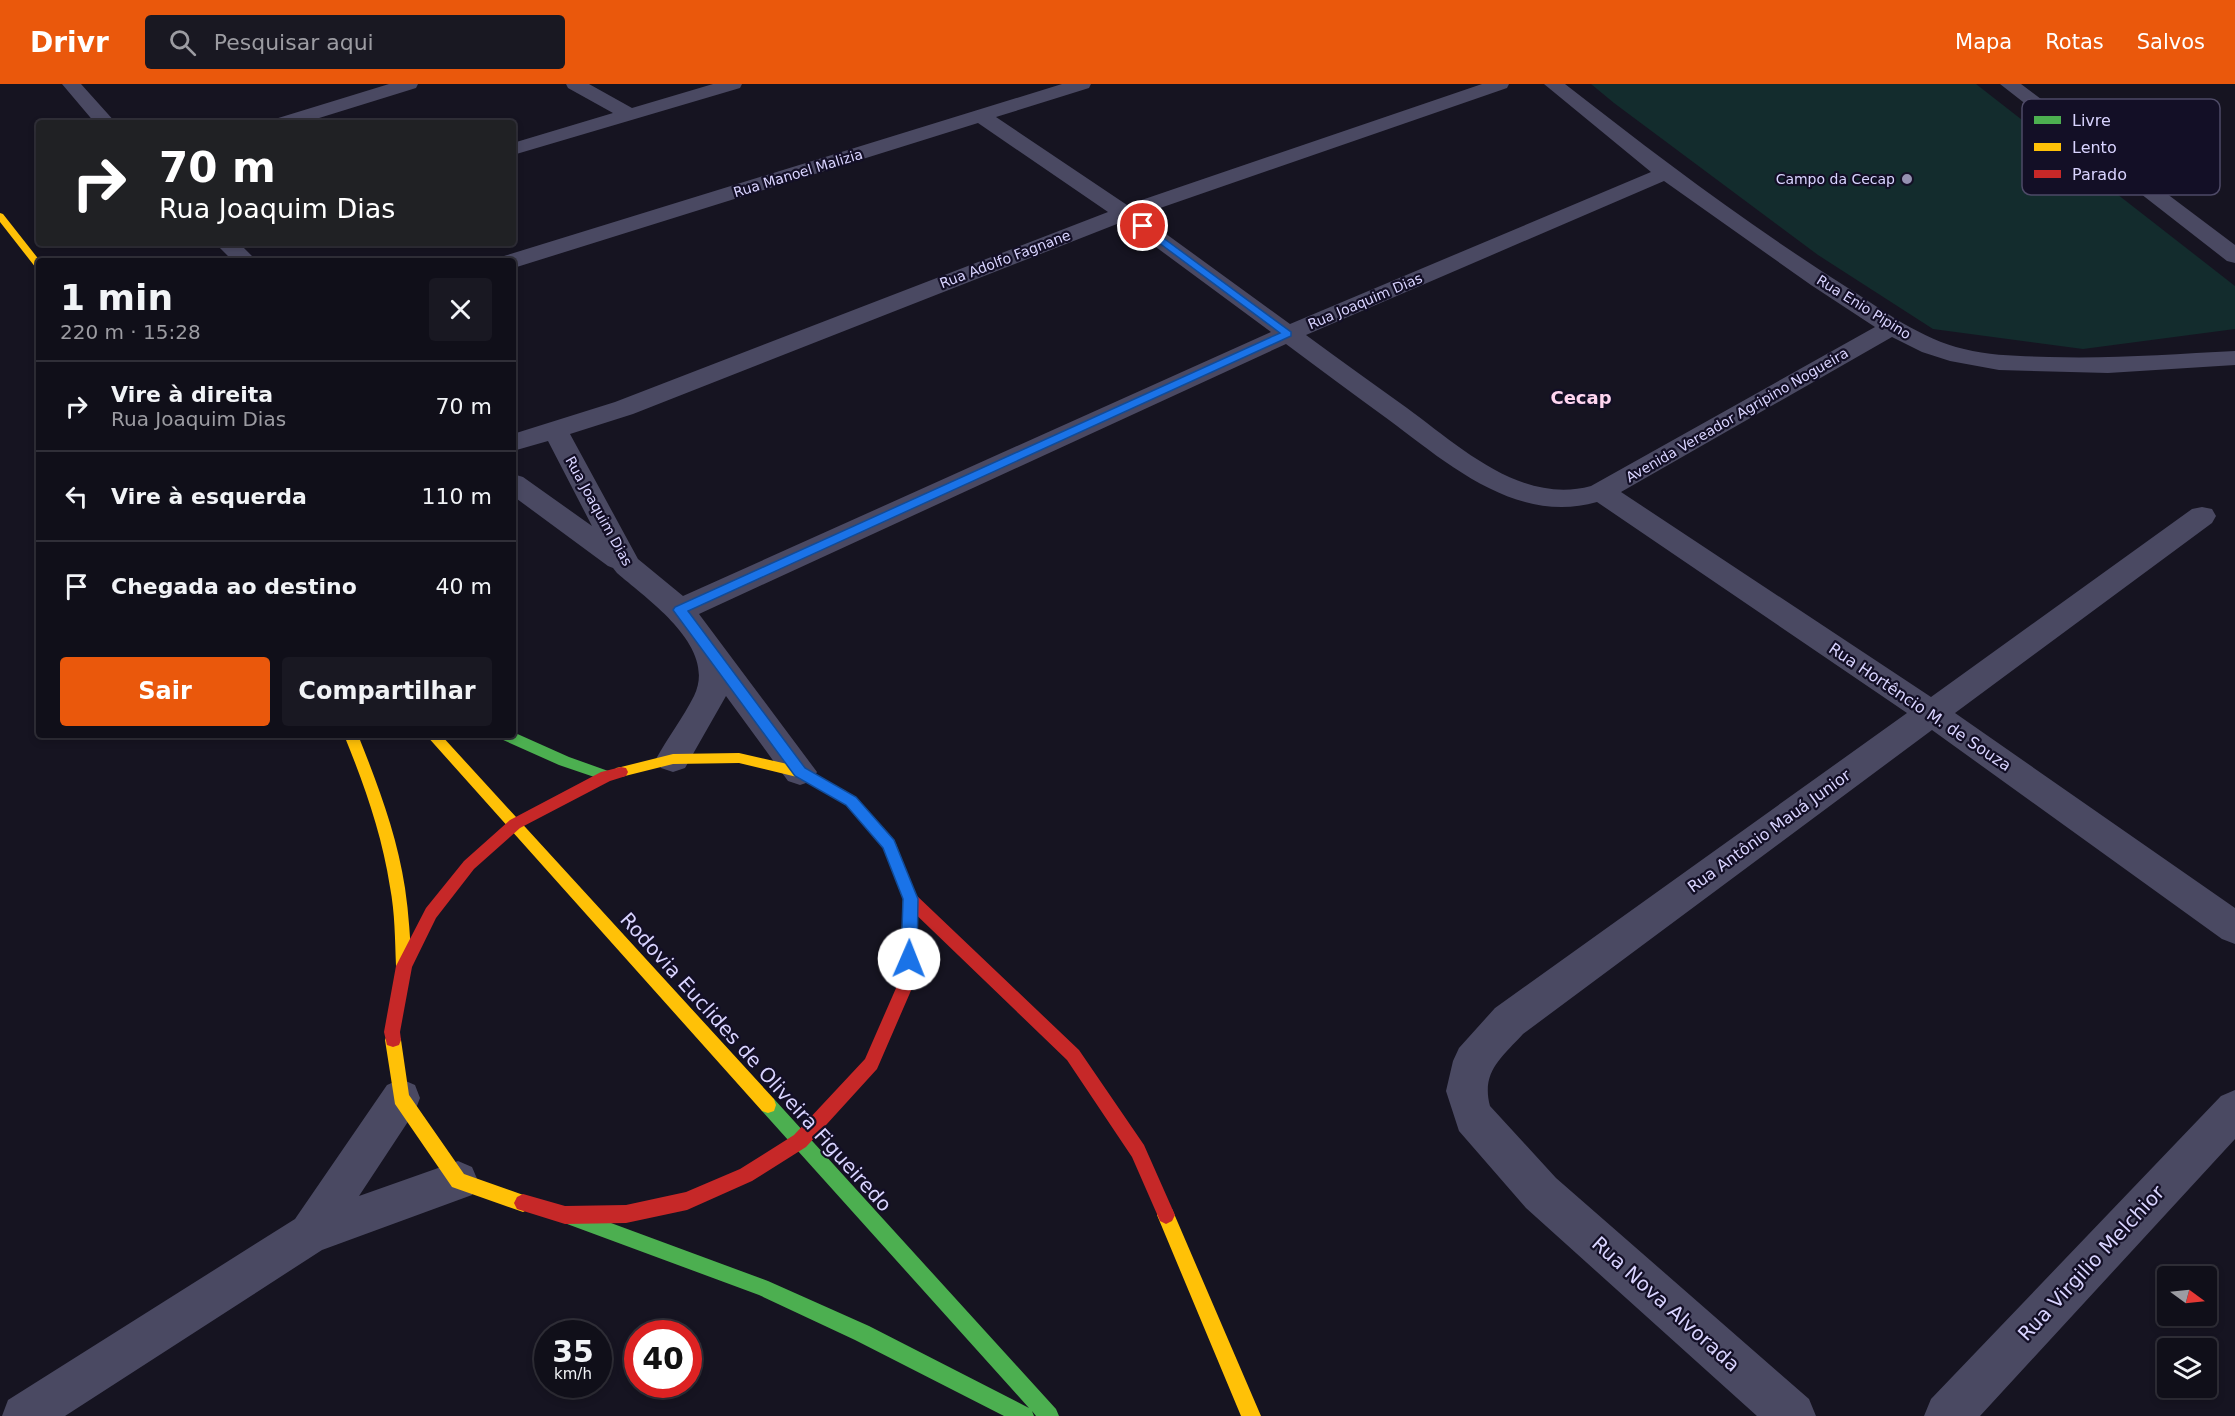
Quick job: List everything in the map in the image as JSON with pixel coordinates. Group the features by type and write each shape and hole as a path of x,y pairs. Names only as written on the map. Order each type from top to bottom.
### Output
{"main road":[{"path":"0,216 36,262"},
{"path":"352,738 373,786 387,836 398,889 404,966 392,1032 401,1098 458,1181 662,1248 762,1287 862,1333 1024,1416"},
{"name":"Rodovia Euclides de Oliveira Figueiredo","path":"436,738 1048,1416"},
{"path":"513,738 564,761 606,776"},
{"path":"404,966 431,913 469,865 515,824 606,776 673,759 739,758 800,772 851,801 889,844 910,899 908,979 871,1064 800,1141 746,1175 687,1201 626,1214 565,1215"},
{"path":"910,899 1073,1055 1138,1150 1251,1416"}],"street":[{"path":"71,84 103,120"},
{"path":"292,120 409,84"},
{"path":"575,84 629,114"},
{"path":"516,148 733,84"},
{"name":"Rua Manoel Malizia","path":"516,260 983,117 1082,84"},
{"name":"Rua Adolfo Fagnane","path":"516,442 624,408 1124,213 1500,84"},
{"name":"Rua Enio Pipino","path":"1553,84 1666,173 1819,280 1893,327 1931,347 1959,356 1999,363 2108,366 2227,361"},
{"path":"2008,84 2028,99"},
{"path":"983,117 1124,213 1472,469 1540,498 1591,496"},
{"name":"Rua Joaquim Dias","path":"555,430 627,566 680,610 1287,334 1666,173"},
{"path":"2154,195 2235,256"},
{"path":"229,246 243,258"},
{"name":"Avenida Vereador Agripino Nogueira","path":"1591,496 1893,327"},
{"path":"516,485 627,566"},
{"name":"Rua Hortêncio M. de Souza","path":"1591,496 1931,713 2235,928"},
{"name":"Rua Antônio Mauá Junior","path":"1541,1193 1473,1117 1466,1091 1473,1061 1509,1021 2202,516"},
{"path":"680,610 800,772"},
{"path":"673,759 711,695 715,670 708,646"},
{"name":"Rua Virgilio Melchior","path":"1947,1416 2235,1110"},
{"name":"Rua Nova Alvorada","path":"1541,1193 1792,1416"}],"lane":[{"path":"310,1234 401,1098"},
{"path":"24,1416 310,1234 458,1181"}],"green space":[{"name":"Campo da Cecap","path":"1591,84 1976,84 2022,120 2022,195 2118,195 2235,286 2235,329 2083,349 1933,329 1818,255"}],"traffic: fast":[{"path":"513,738 564,761 606,776"},
{"path":"768,1105 1049,1416"},
{"path":"565,1215 762,1287 862,1333 1024,1416"}],"traffic: slow":[{"path":"0,216 36,262"},
{"path":"352,738 373,791 395,868 404,966"},
{"path":"436,738 768,1105"},
{"path":"739,758 800,772 851,801 889,844 910,899 909,948"},
{"path":"621,772 673,759 739,758"},
{"path":"393,1040 401,1098 458,1181 523,1203"},
{"path":"1166,1215 1251,1416"}],"traffic: jam":[{"path":"393,1040 392,1032 404,966 431,913 469,865 515,824 606,776 621,772"},
{"path":"910,899 1073,1055 1138,1151 1166,1215"},
{"path":"523,1203 565,1215 626,1214 687,1201 746,1175 800,1141 871,1064 908,979 909,948"}],"place":[{"name":"Campo da Cecap","path":"1907,179"}],"district":[{"name":"Cecap","path":"1581,397"}],"route":[{"path":"909,959 910,899 889,844 851,801 800,772 680,610 1287,334 1143,226"}]}
